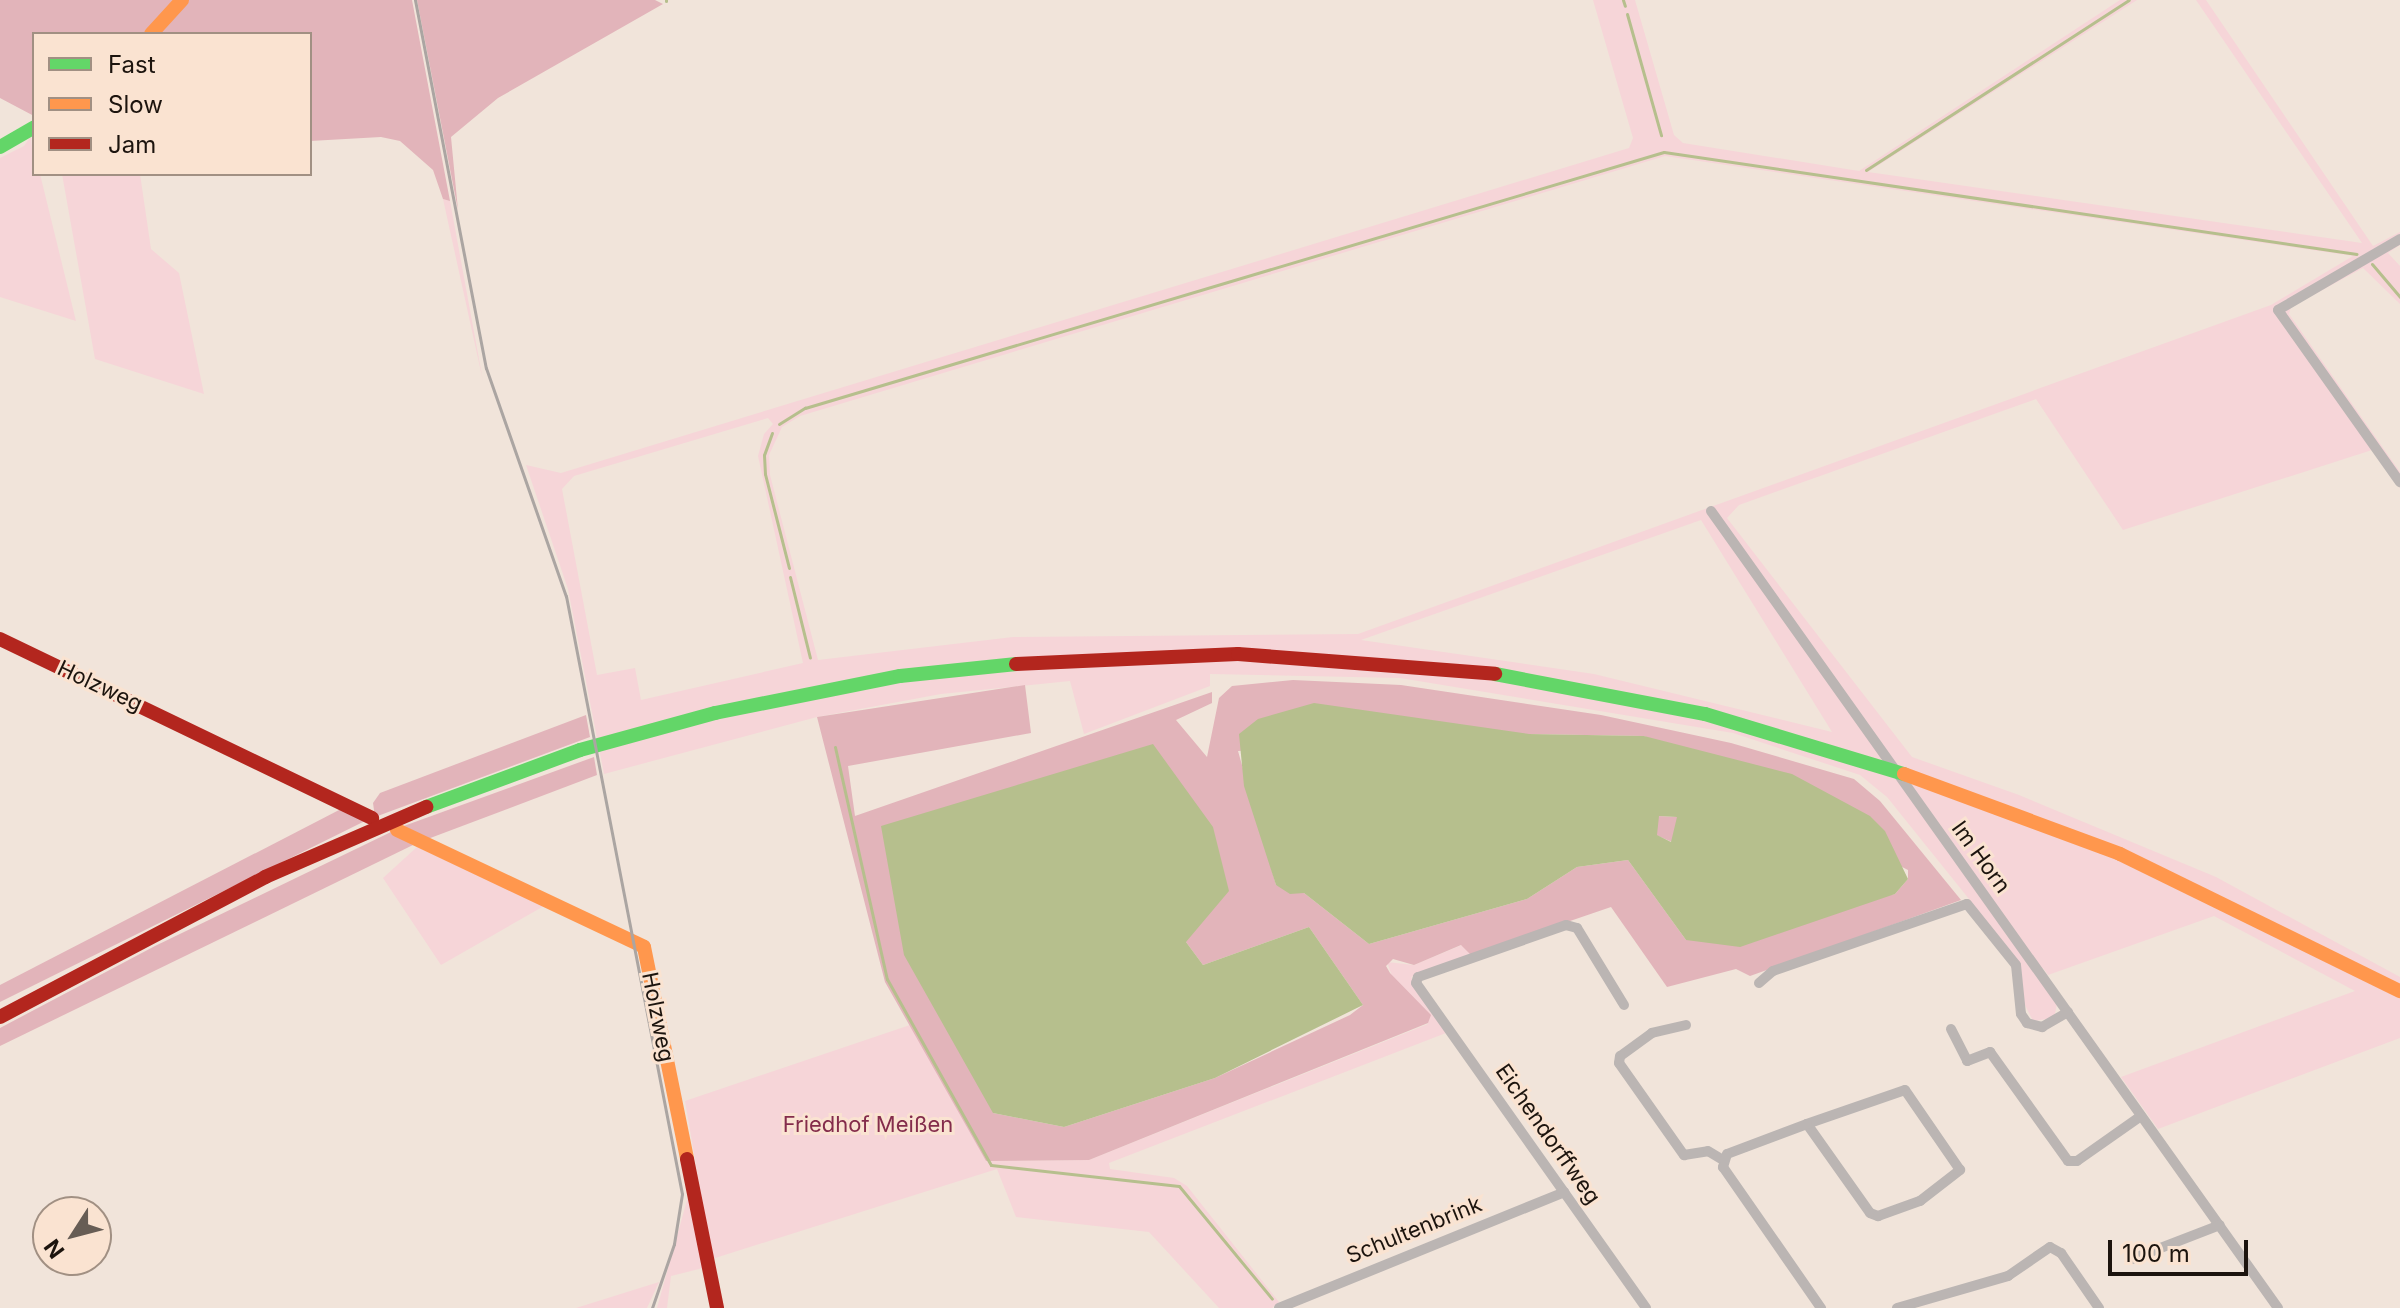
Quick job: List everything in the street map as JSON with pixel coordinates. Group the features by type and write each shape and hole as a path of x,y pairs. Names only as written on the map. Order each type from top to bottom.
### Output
{"main road":[{"path":"153,32 182,0"},
{"path":"0,147 32,128"},
{"name":"Holzweg","path":"0,639 372,818"},
{"path":"0,1017 265,877 452,795 616,739 814,690 1019,662 1238,654 1489,673 1705,714 1930,780 2191,886 2400,991"},
{"name":"Holzweg","path":"397,830 644,947 717,1308"}],"street":[{"path":"2400,239 2278,310 2400,482"},
{"name":"Im Horn","path":"1711,511 2278,1308"},
{"path":"1759,983 1773,971 1967,904 2016,965 2021,1014 2027,1023 2042,1027 2068,1012"},
{"name":"Eichendorffweg","path":"1624,1005 1577,928 1566,925 1418,977 1416,983 1646,1308"},
{"path":"1686,1025 1652,1033 1620,1056 1619,1063 1684,1155 1708,1151 1723,1160"},
{"path":"1951,1029 1967,1061 1990,1052 2068,1161 2077,1161 2141,1116"},
{"path":"1723,1160 1807,1124 1905,1090 1960,1170 1920,1201 1878,1216 1870,1213 1807,1124"},
{"path":"1723,1160 1723,1167 1821,1308"},
{"name":"Schultenbrink","path":"1279,1308 1564,1192"},
{"path":"2132,1259 2220,1225"},
{"path":"1897,1308 2008,1276 2050,1247 2061,1253 2099,1308"}],"green space":[{"path":"1593,0 1635,0 1674,135 1683,143 1859,171 2120,0 2137,0 1868,172 2362,243 2196,0 2206,0 2373,246 2400,232 2400,245 2388,253 2400,266 2400,304 2363,268 2291,307 2289,314 2400,472 2400,488 2372,450 2123,530 2036,399 1739,505 1727,518 1912,757 2019,795 2216,877 2400,977 2400,1038 2158,1129 2121,1077 2355,991 2214,916 2048,975 2043,968 2034,969 2057,1004 2054,1018 2033,1021 2022,999 2014,955 1887,797 1860,775 1733,733 1400,678 1210,674 1210,686 1084,734 1070,681 941,694 817,717 604,774 568,589 526,465 561,473 1629,148 1633,138","holes":["1665,156 2353,256 2271,305 1358,634 1013,637 818,660 770,475 769,455 782,427 800,416","768,418 773,424 764,434 758,456 803,663 641,700 635,668 597,675 562,489 574,476","1701,520 1832,732 1594,674 1361,640"]},
{"path":"31,136 32,176 40,176 76,321 0,297 0,158 24,146"},
{"path":"62,176 140,176 151,249 179,273 204,394 95,359"},
{"path":"443,199 450,201 483,381"},
{"path":"417,847 544,906 441,965 383,878"},
{"name":"Friedhof Meißen","path":"1462,945 1471,955 1411,977 1446,1033 1109,1163 1110,1169 1174,1178 1187,1186 1279,1302 1272,1308 1219,1308 1149,1232 1016,1217 997,1169 712,1259 685,1101 910,1025 986,1161 1089,1160 1428,1024 1422,1007 1394,982 1387,962 1414,965"},
{"path":"689,1193 703,1268 671,1276 667,1308 657,1308"},
{"path":"659,1282 647,1308 576,1308"}],"shaded area":[{"path":"0,0 412,0 450,201 443,199 433,170 400,141 381,137 312,141 312,32 32,32 32,115 0,98"},
{"path":"417,0 655,0 663,4 498,98 451,137 458,210"},
{"path":"1293,680 1401,685 1601,715 1731,743 1854,779 1880,801 1961,900 1750,976 1736,969 1667,987 1611,907 1471,955 1461,945 1414,965 1393,959 1386,966 1431,1015 1428,1023 1089,1160 986,1161 885,982 817,717 1025,685 1031,733 848,766 855,816 1212,692 1212,703 1176,720 1207,757 1219,698 1232,686","holes":["1529,734 1644,736 1908,870 1908,879 1895,894 1686,940 1628,860 1577,867 1527,899 1369,944 1304,893 1276,885 1238,751","1309,927 1363,1005 1350,1015 1215,1078 1064,1127 993,1113 1186,942 1203,965"]},
{"path":"1314,703 1529,734 1644,736 1792,774 1870,816 1885,831 1908,879 1895,894 1740,947 1686,940 1628,860 1577,867 1527,899 1369,944 1304,893 1290,894 1276,885 1244,786 1239,734 1258,719","holes":["1659,816 1677,817 1671,842 1657,835"]},
{"path":"586,715 590,737 375,817 373,803 380,793"},
{"path":"1153,744 1213,827 1229,891 1186,942 1203,965 1309,927 1363,1005 1215,1078 1064,1127 993,1113 904,955 881,826"},
{"path":"594,757 597,775 425,840 401,827"},
{"path":"341,809 365,821 0,1002 0,985"},
{"path":"1658,816 1678,817 1672,842 1656,835"},
{"path":"391,832 413,845 0,1046 0,1028 155,946"}],"waterway":[{"path":"1623,0 1625,6"},
{"path":"1866,170 2129,0"},
{"path":"1627,14 1661,135"},
{"path":"779,424 805,408 1664,152 2357,254"},
{"path":"2372,264 2400,297"},
{"path":"772,433 764,455 765,474 789,568"},
{"path":"790,577 810,658"},
{"path":"835,747 887,979 991,1165 1179,1186 1272,1299"}],"railway":[{"path":"415,0 486,368 566,596 682,1194 674,1244 652,1308"}],"traffic: fast":[{"path":"0,147 32,128"},
{"path":"426,807 580,750 715,713 900,676 1016,664"},
{"path":"1495,674 1705,714 1904,774"}],"traffic: slow":[{"path":"153,32 182,0"},
{"path":"1904,774 2120,854 2400,991"},
{"path":"397,830 644,947 687,1159"}],"traffic: jam":[{"path":"0,639 372,818"},
{"path":"1016,664 1238,654 1495,674"},
{"path":"0,1017 265,877 426,807"},
{"path":"687,1159 717,1308"}]}
